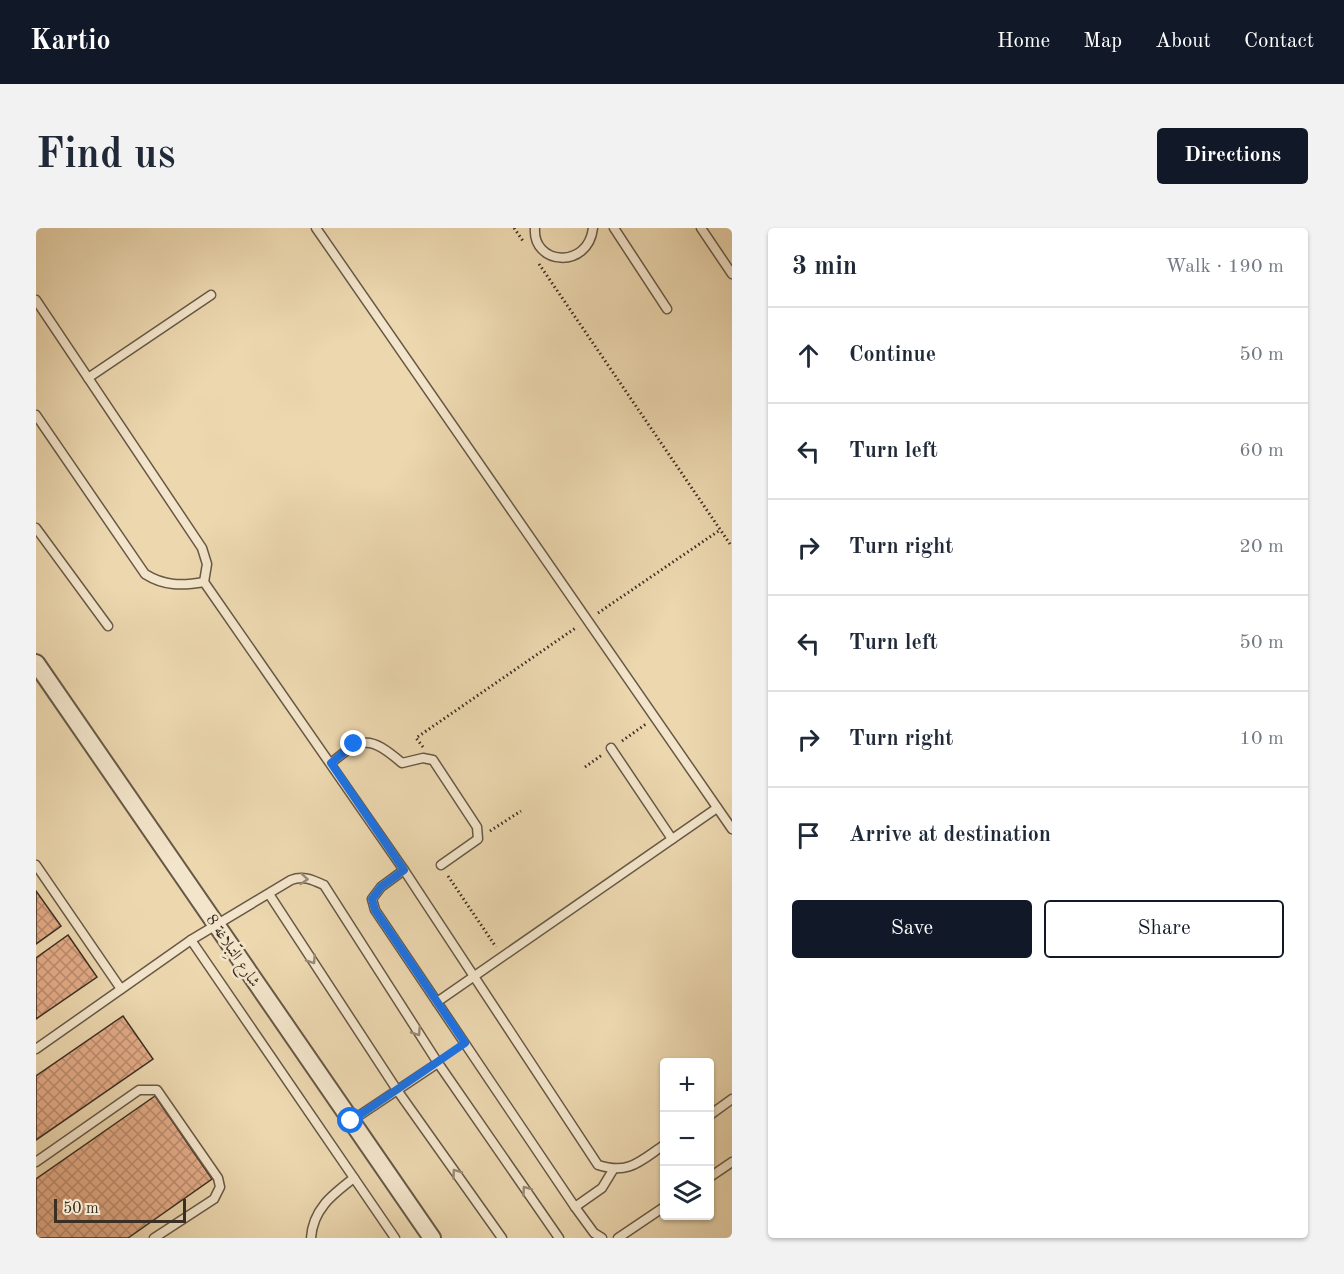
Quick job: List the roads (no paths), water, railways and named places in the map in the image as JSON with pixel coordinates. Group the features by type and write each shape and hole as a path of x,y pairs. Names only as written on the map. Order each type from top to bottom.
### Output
{"street":[{"name":"شارع التِّبلاغة 8","path":"36,663 432,1238"}],"lane":[{"path":"316,228 732,830"},
{"path":"536,228 539,245 549,254 561,258 574,257 585,250 592,239 593,228"},
{"path":"614,228 667,309"},
{"path":"701,228 732,274"},
{"path":"88,378 212,295"},
{"path":"36,300 202,548 207,564 204,582 404,870 598,1165 613,1170 630,1168 660,1148"},
{"path":"36,415 145,574 158,582 184,585 204,582"},
{"path":"36,528 108,626"},
{"path":"331,763 354,744 371,742 402,763 423,758 433,760 477,827 478,839 441,865"},
{"path":"611,748 672,839"},
{"path":"438,1002 717,808"},
{"path":"36,865 121,989"},
{"path":"404,870 381,887 372,899 375,910 575,1207 594,1233 602,1238"},
{"path":"36,1049 191,940 268,894 298,877 324,885 438,1063 559,1238"},
{"path":"268,894 397,1090 502,1238"},
{"path":"191,940 395,1238"},
{"path":"351,1121 438,1063"},
{"path":"36,1162 139,1090 157,1089 218,1178 220,1187 214,1199 154,1238"},
{"path":"714,1112 731,1103"},
{"path":"714,1174 732,1162"},
{"path":"575,1207 602,1188 613,1170"},
{"path":"311,1238 312,1226 322,1206 354,1178"},
{"path":"618,1238 660,1210"}]}
